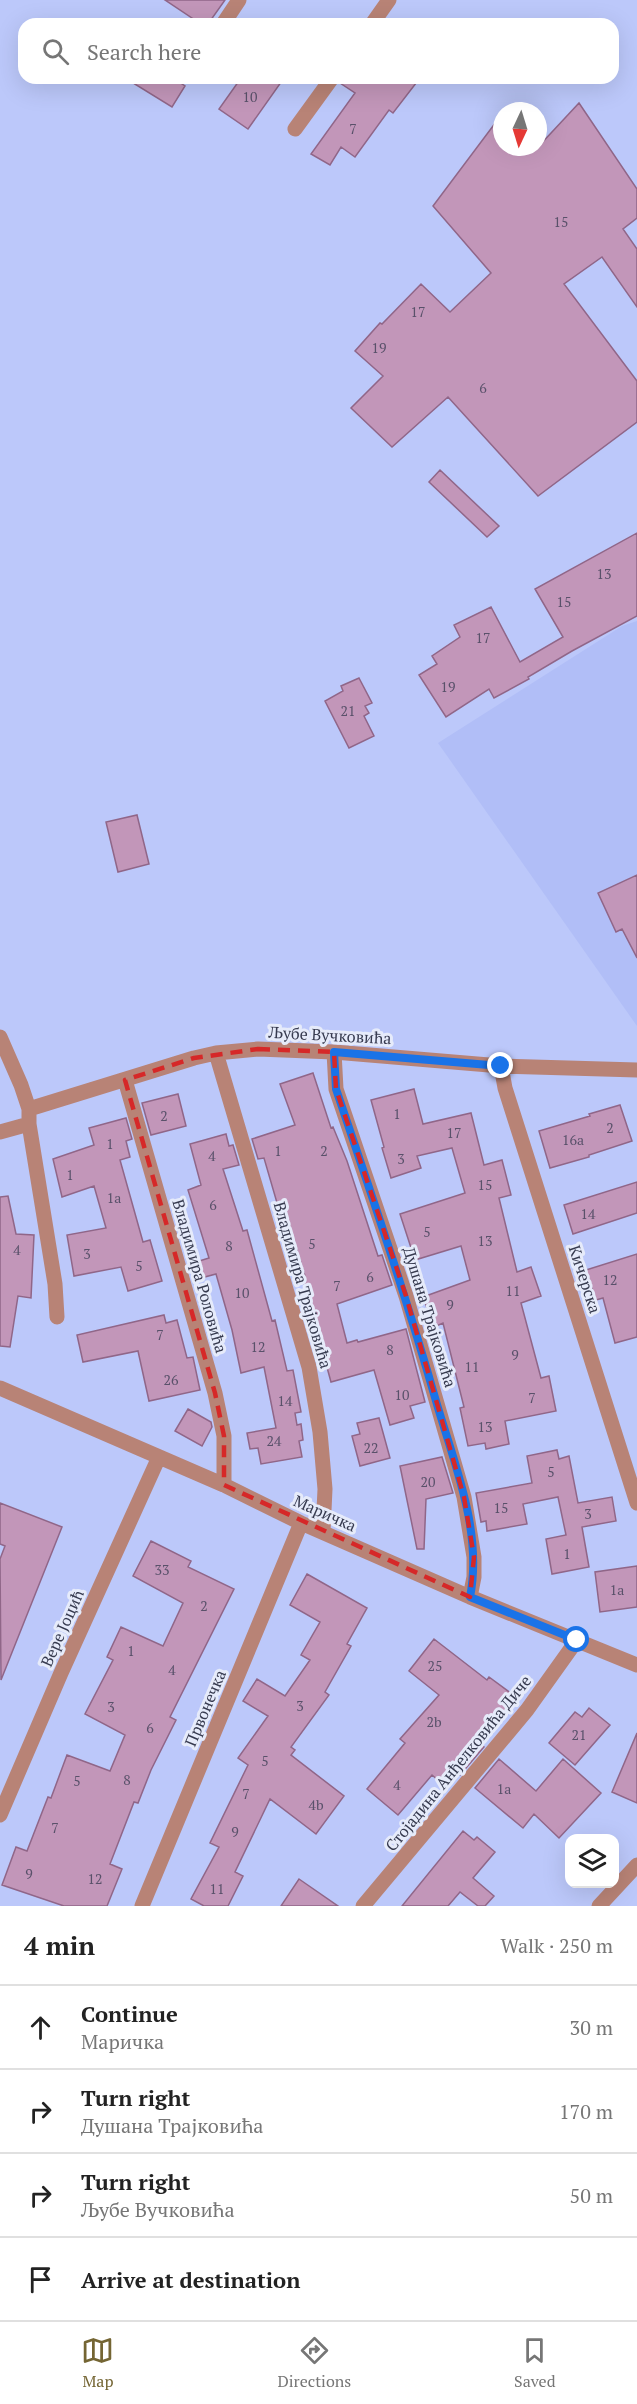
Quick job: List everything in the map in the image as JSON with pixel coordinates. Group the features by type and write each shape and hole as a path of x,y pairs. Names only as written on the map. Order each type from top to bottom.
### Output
{"street":[{"path":"227,18 239,0"},
{"path":"376,18 389,0"},
{"path":"295,129 328,84"},
{"path":"0,1036 21,1085 29,1117 56,1284 57,1317"},
{"name":"Љубе Вучковића","path":"0,1132 29,1117 125,1080 216,1053 258,1049 334,1052 501,1066 637,1070"},
{"name":"Душана Трајковића","path":"334,1052 336,1089 406,1296 464,1497 474,1557 474,1577 470,1597"},
{"name":"Владимира Трајковића","path":"216,1053 309,1367 320,1432 325,1489 323,1532"},
{"name":"Кичерска","path":"501,1066 505,1088 637,1503"},
{"name":"Владимира Роловића","path":"125,1080 215,1393 224,1436 224,1485"},
{"name":"Маричка","path":"0,1388 224,1485 301,1523 470,1597 637,1665"},
{"name":"Вере Јоцић","path":"0,1815 61,1673 159,1457"},
{"name":"Првонечка","path":"142,1906 301,1523"},
{"name":"Стојадина Анђелковића Диче","path":"363,1906 527,1710 577,1640"},
{"path":"599,1906 637,1865"}],"highlighted area":[{"path":"258,1049 334,1052 336,1089 406,1296 464,1497 474,1557 470,1597 224,1485 224,1436 215,1393 125,1080 194,1058"}],"shaded area":[{"path":"637,621 637,1026 438,743 622,626"}],"building":[{"path":"165,0 225,0 212,18 192,18"},
{"path":"135,84 182,84 185,86 172,107"},
{"path":"237,84 280,84 248,129 219,109"},
{"path":"342,84 415,84 393,113 389,110 355,157 341,147 330,165 311,154 355,93"},
{"path":"579,103 637,189 637,218 623,229 637,249 637,307 602,257 564,284 637,381 637,422 538,496 448,397 392,447 351,408 383,376 355,351 380,323 382,324 421,284 450,312 491,273 433,206 493,126 493,156 547,156 547,137"},
{"path":"440,470 499,526 487,537 429,482"},
{"path":"637,533 637,616 572,651 494,698 489,689 446,717 419,675 437,664 432,656 460,637 454,625 491,607 520,662 563,637 535,589"},
{"path":"359,678 372,703 365,706 369,713 364,716 374,736 349,748 325,701 343,691 341,686"},
{"path":"137,815 149,864 118,872 106,822"},
{"path":"637,875 637,958 622,929 616,932 598,893"},
{"path":"313,1073 331,1128 333,1127 347,1161 378,1256 382,1255 392,1285 337,1304 347,1343 406,1329 425,1402 410,1406 414,1418 390,1425 374,1370 331,1382 302,1276 305,1276 287,1218 282,1220 264,1158 258,1159 252,1139 295,1125 280,1084"},
{"path":"414,1089 423,1124 471,1113 484,1165 502,1160 511,1195 499,1198 517,1272 531,1267 541,1296 521,1303 541,1378 549,1376 556,1411 505,1421 509,1444 486,1449 485,1443 468,1446 460,1408 464,1407 443,1323 434,1327 423,1297 470,1280 461,1246 415,1260 400,1214 465,1193 452,1148 417,1156 421,1168 391,1178 382,1148 384,1147 371,1100"},
{"path":"178,1094 186,1126 151,1135 142,1103"},
{"path":"620,1105 632,1141 550,1168 539,1131"},
{"path":"126,1118 132,1139 126,1141 130,1157 120,1160 143,1242 150,1240 162,1281 128,1291 121,1267 74,1276 67,1235 106,1228 94,1186 62,1197 53,1159 94,1145 89,1128"},
{"path":"226,1134 229,1146 233,1145 239,1165 223,1169 243,1231 247,1230 272,1321 275,1320 287,1371 293,1370 301,1412 295,1413 297,1425 301,1424 303,1440 299,1441 302,1457 261,1464 258,1448 250,1449 247,1433 276,1428 264,1367 241,1373 232,1330 216,1274 201,1278 196,1262 209,1258 188,1190 201,1185 190,1144"},
{"path":"637,1182 637,1213 573,1234 564,1205"},
{"path":"8,1196 16,1234 34,1235 31,1298 18,1296 10,1347 0,1346 0,1197"},
{"path":"637,1254 637,1337 615,1343 603,1298 596,1300 586,1270"},
{"path":"164,1315 166,1323 177,1320 187,1358 193,1357 200,1390 149,1401 138,1351 83,1362 77,1335"},
{"path":"188,1409 211,1422 212,1427 202,1446 175,1431"},
{"path":"379,1418 390,1458 360,1466 352,1436 360,1434 357,1423"},
{"path":"557,1450 559,1459 569,1456 578,1503 612,1497 616,1521 582,1527 589,1567 552,1574 546,1539 566,1535 558,1497 523,1504 527,1524 487,1531 486,1521 481,1522 476,1493 532,1483 527,1456"},
{"path":"442,1457 453,1493 426,1499 424,1549 417,1549 400,1466"},
{"path":"0,1503 62,1527 1,1680 0,1559 5,1546 0,1544"},
{"path":"151,1541 191,1561 188,1567 234,1589 170,1717 176,1720 151,1770 138,1803 134,1802 110,1864 122,1869 107,1906 64,1906 2,1885 16,1847 27,1851 67,1755 110,1771 125,1735 85,1714 113,1660 107,1657 121,1627 163,1646 183,1603 133,1576"},
{"path":"637,1566 637,1607 600,1612 595,1572"},
{"path":"307,1574 367,1608 347,1644 351,1646 325,1692 329,1695 291,1747 295,1750 291,1755 344,1796 316,1834 270,1799 235,1872 243,1876 228,1906 204,1906 191,1899 219,1847 210,1843 248,1765 238,1758 268,1716 243,1701 257,1679 285,1696 310,1660 301,1655 320,1622 290,1605"},
{"path":"434,1639 487,1680 489,1677 516,1697 481,1745 484,1747 460,1775 457,1773 446,1787 432,1775 398,1815 367,1789 405,1743 400,1739 439,1695 409,1671"},
{"path":"589,1708 610,1725 575,1765 549,1743 575,1712 582,1717"},
{"path":"637,1733 637,1803 612,1792"},
{"path":"499,1759 536,1791 563,1759 601,1793 559,1838 534,1814 523,1828 475,1788"},
{"path":"463,1831 474,1840 477,1837 495,1852 473,1878 494,1896 485,1906 478,1906 460,1892 448,1906 402,1906"},
{"path":"299,1879 338,1906 281,1906"}],"route":[{"path":"501,1066 334,1052 336,1089 406,1296 464,1497 474,1557 474,1577 470,1597 577,1640"}]}
